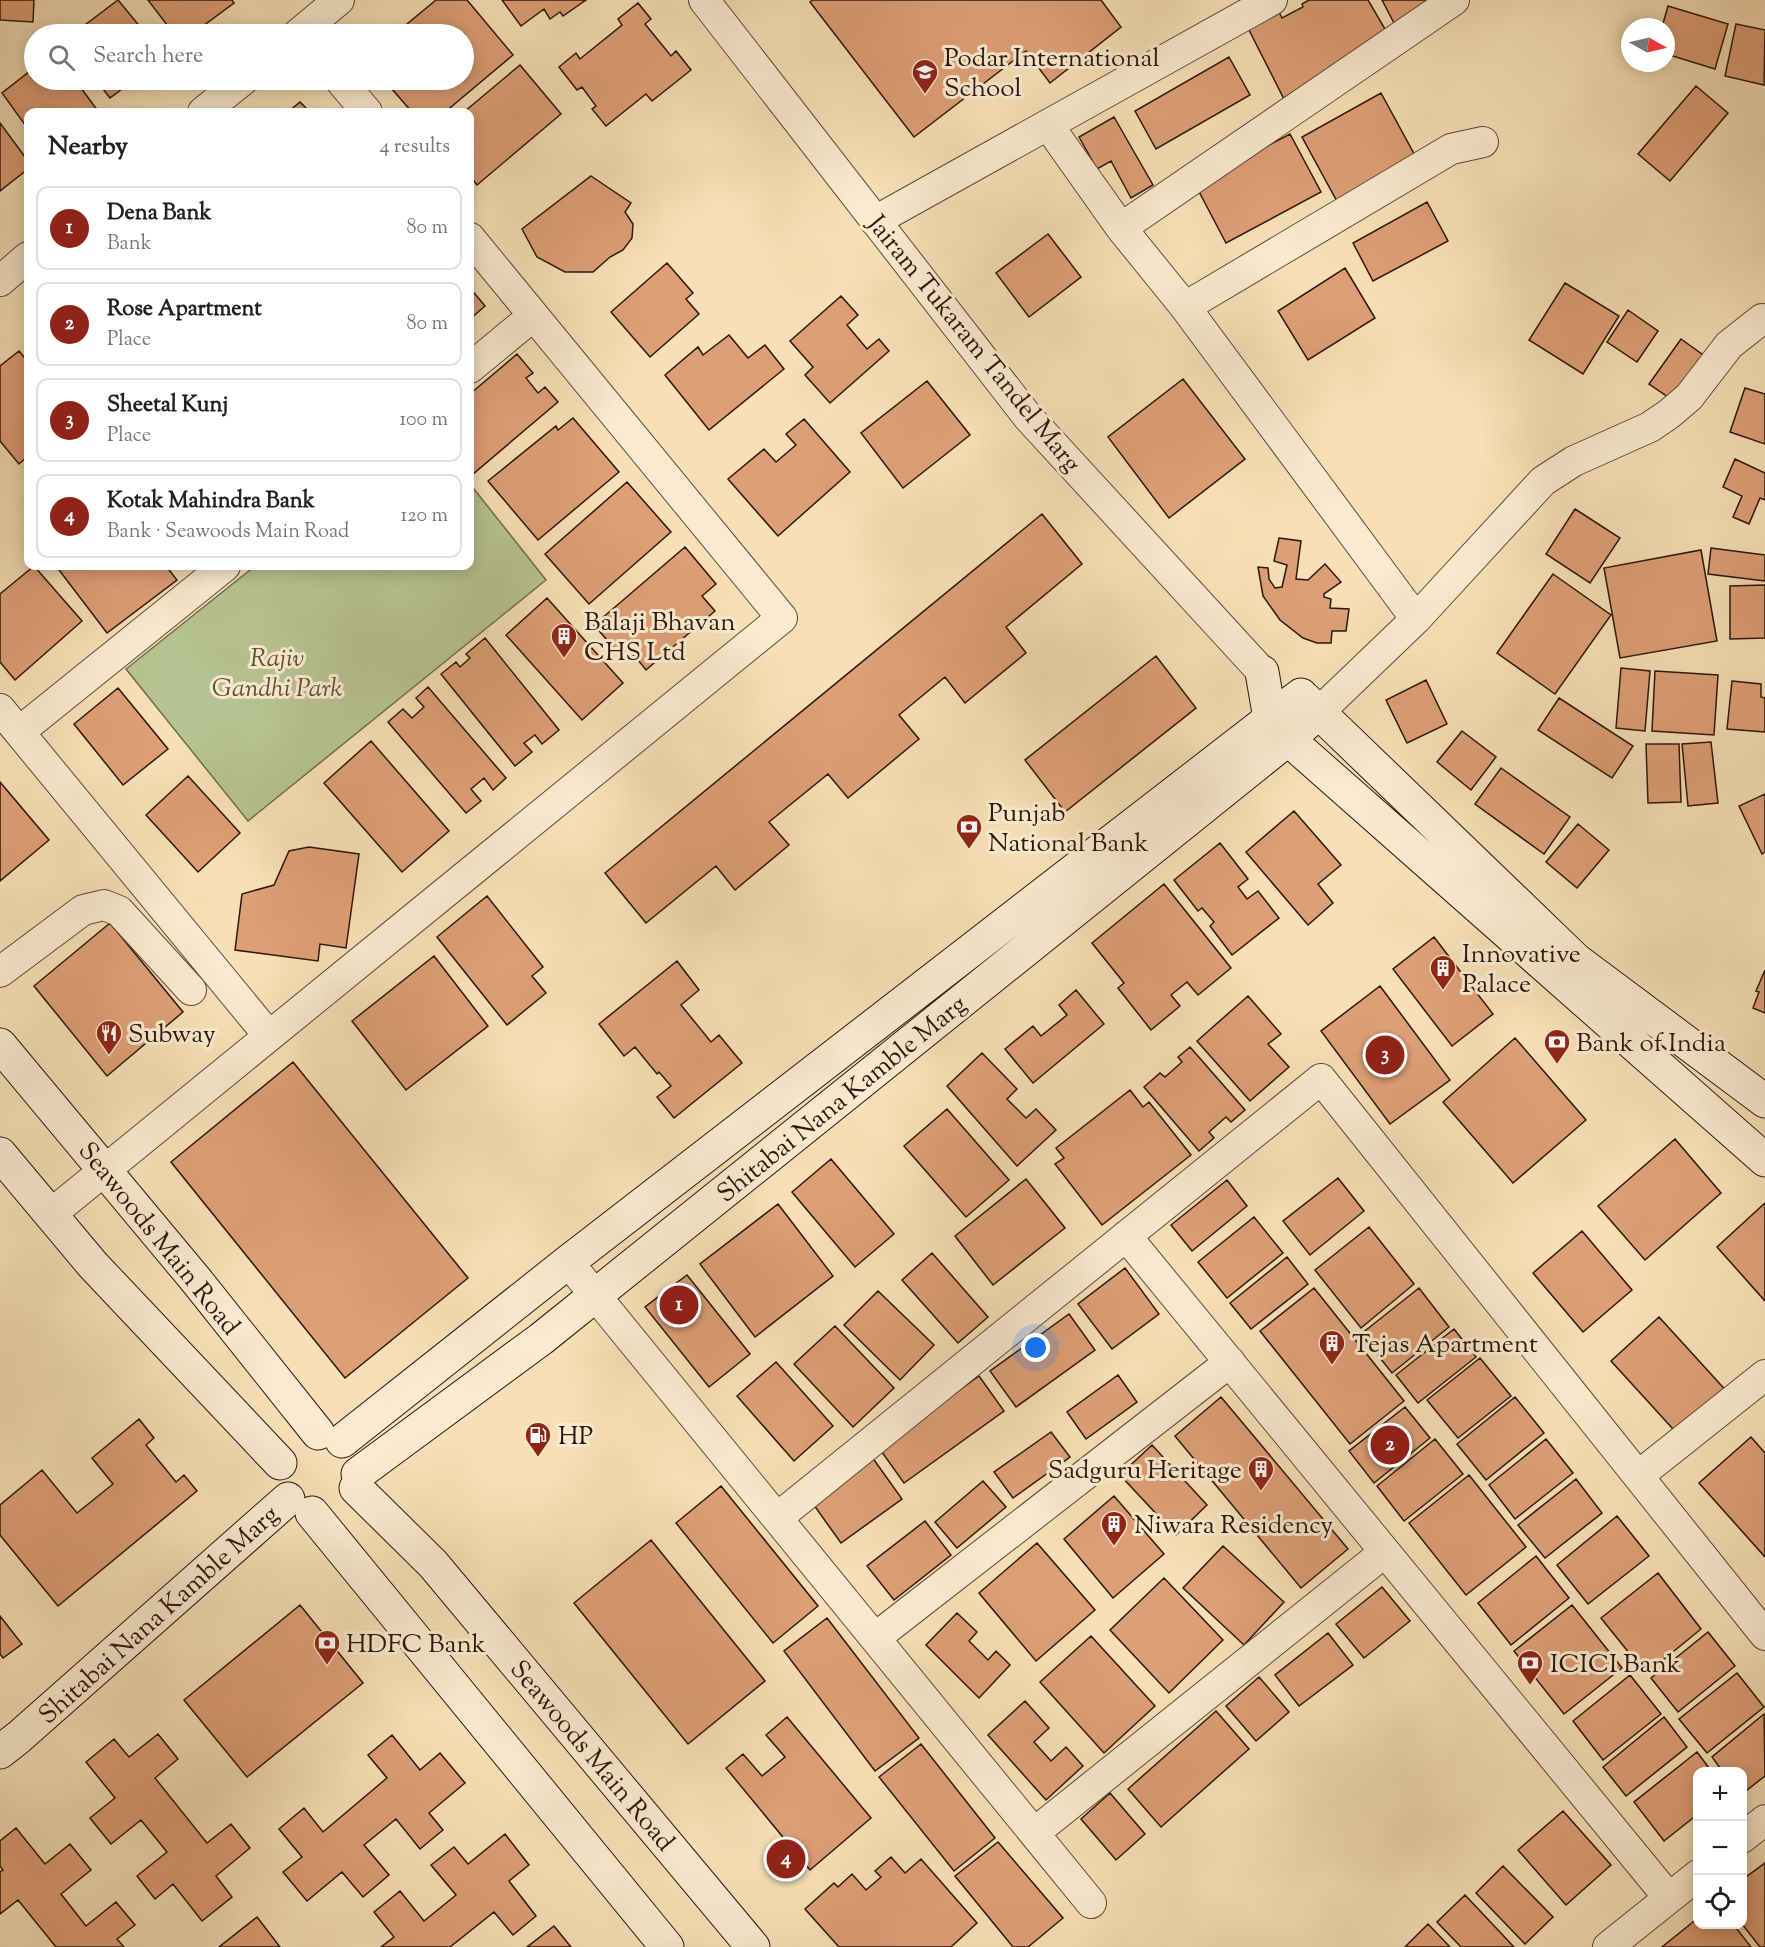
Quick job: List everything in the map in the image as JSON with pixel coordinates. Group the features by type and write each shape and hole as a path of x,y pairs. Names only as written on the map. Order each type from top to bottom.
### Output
{"street":[{"path":"311,24 339,0"},
{"name":"Jairam Tukaram Tandel Marg","path":"704,0 1028,417 1262,672 1309,704 1576,960 1765,1101"},
{"path":"875,220 1272,0"},
{"path":"1121,228 1454,0"},
{"path":"208,108 230,90"},
{"path":"348,90 364,108"},
{"path":"1048,125 1121,228 1185,307 1416,619"},
{"path":"1185,307 1451,149 1483,142"},
{"path":"51,1214 782,618 474,243"},
{"path":"0,281 24,260"},
{"path":"474,365 533,316"},
{"path":"1309,704 1416,619 1543,481 1574,461 1650,427 1669,414 1689,397 1729,345 1762,319"},
{"path":"19,732 220,570"},
{"path":"1262,672 1279,729 1765,1160"},
{"name":"Shitabai Nana Kamble Marg","path":"357,1481 595,1295 1309,704"},
{"path":"0,709 269,1036"},
{"name":"Shitabai Nana Kamble Marg","path":"330,1437 568,1262 1279,729"},
{"path":"0,972 83,910 104,905 119,911 191,990"},
{"name":"Seawoods Main Road","path":"0,1045 330,1437"},
{"path":"777,1518 1321,1079 1765,1635"},
{"path":"0,1154 93,1264 280,1463"},
{"path":"1126,1236 1669,1898"},
{"path":"568,1262 1091,1903"},
{"path":"875,1638 1230,1362"},
{"path":"1638,1476 1765,1375"},
{"path":"300,1506 325,1513 338,1508 349,1499 357,1481 357,1462 351,1450 330,1437 306,1436 294,1442 285,1451 280,1463 279,1475 282,1488 300,1506 667,1947"},
{"name":"Seawoods Main Road","path":"357,1481 433,1564 753,1947"},
{"name":"Shitabai Nana Kamble Marg","path":"0,1752 300,1506"},
{"path":"1034,1833 1385,1552"},
{"path":"1747,1835 1765,1820"},
{"path":"1608,1947 1693,1879"}],"green space":[{"name":"Rajiv Gandhi Park","path":"474,489 546,580 248,821 126,669 250,570 474,570"}],"building":[{"path":"0,0 34,0 33,22 0,20"},
{"path":"118,0 138,24 86,24"},
{"path":"148,0 232,0 234,3 206,24 166,24"},
{"path":"436,0 467,0 513,55 474,88 474,24 407,24"},
{"path":"502,0 586,0 563,16 560,12 550,19 544,9 521,26"},
{"name":"Podar International School","path":"812,0 1101,0 1121,27 1050,83 1026,51 914,137 810,2"},
{"path":"1309,0 1368,0 1385,29 1286,103 1246,24 1277,8 1282,18 1303,7 1302,4"},
{"path":"1382,0 1438,0 1394,23"},
{"path":"638,3 651,19 645,24 671,56 676,51 691,70 652,101 646,94 606,126 592,109 596,106 582,87 577,90 559,67 576,53 580,59 622,25 618,19"},
{"path":"1668,6 1728,24 1715,69 1675,57 1675,18 1665,18"},
{"path":"1736,24 1765,30 1764,85 1725,76"},
{"path":"1229,57 1250,95 1156,149 1135,111"},
{"path":"520,65 561,114 477,185 474,181 474,108 469,108"},
{"path":"24,76 24,90 82,90 96,108 24,108 24,123 2,93"},
{"path":"1696,86 1728,113 1670,181 1638,154"},
{"path":"104,90 121,90 110,98"},
{"path":"393,90 471,90 450,108 408,108"},
{"path":"1381,93 1418,161 1339,205 1302,137"},
{"path":"300,102 306,108 293,108"},
{"path":"1114,117 1153,185 1131,198 1111,161 1097,169 1079,137"},
{"path":"0,123 24,156 24,172 0,191"},
{"path":"1290,134 1321,192 1226,243 1195,184"},
{"path":"591,176 631,203 625,212 633,224 632,238 623,250 610,257 593,272 565,272 537,257 522,229"},
{"path":"1427,202 1448,241 1373,281 1353,243"},
{"path":"1048,234 1081,277 1029,317 996,273"},
{"path":"667,263 693,293 686,299 699,314 650,357 611,312"},
{"path":"1345,268 1375,318 1308,360 1278,311"},
{"path":"1565,283 1619,316 1583,374 1529,340"},
{"path":"474,293 485,306 474,316"},
{"path":"841,296 858,315 847,325 867,349 879,339 889,351 830,403 805,375 813,367 790,341"},
{"path":"1628,310 1658,331 1637,362 1607,342"},
{"path":"729,335 748,358 765,345 784,369 709,430 665,375 698,347 703,355"},
{"path":"1681,339 1706,357 1674,401 1649,384"},
{"path":"19,351 24,357 24,460 19,464 0,441 0,366"},
{"path":"517,354 533,373 526,378 538,393 545,387 558,402 474,473 474,391"},
{"path":"1183,379 1245,459 1169,518 1108,437"},
{"path":"927,381 970,435 903,488 861,433"},
{"path":"1745,388 1765,394 1765,444 1730,432"},
{"path":"573,418 619,472 538,540 488,481 556,426 558,430"},
{"path":"804,419 850,472 778,536 728,479 764,449 776,462 796,445 786,434"},
{"path":"1735,459 1765,473 1765,500 1760,498 1749,524 1733,517 1742,496 1723,487"},
{"path":"627,482 671,532 589,604 545,554"},
{"path":"1575,509 1620,538 1590,583 1546,554"},
{"path":"1042,514 1082,564 1006,627 1026,653 965,703 945,677 899,715 919,739 848,798 828,774 769,822 789,845 735,890 716,866 646,923 605,873"},
{"path":"1279,538 1301,541 1296,579 1308,580 1325,564 1341,582 1324,594 1324,597 1331,599 1330,608 1349,609 1346,631 1332,631 1331,643 1317,643 1303,638 1280,620 1263,596 1258,567 1268,568 1269,579 1275,588 1282,587 1287,565 1274,561"},
{"path":"685,547 716,584 702,596 715,611 646,670 634,655 626,662 594,625"},
{"path":"1711,548 1765,555 1765,581 1708,574"},
{"path":"1701,550 1717,641 1620,658 1604,568"},
{"path":"29,570 37,570 82,621 15,680 0,662 0,594"},
{"path":"59,570 169,570 177,580 107,633"},
{"path":"1553,574 1611,615 1555,694 1497,653"},
{"path":"1765,585 1765,638 1730,639 1730,586"},
{"name":"Balaji Bhavan CHS Ltd","path":"547,598 623,683 582,720 506,635"},
{"path":"485,638 559,730 542,744 535,735 524,743 532,752 515,766 441,674 456,662 460,667 470,658 466,654"},
{"path":"1156,656 1196,708 1065,812 1025,760"},
{"path":"1621,668 1650,671 1645,731 1616,728"},
{"path":"1655,671 1718,675 1714,735 1652,731"},
{"path":"1426,680 1447,724 1407,743 1386,700"},
{"path":"1732,681 1761,684 1761,697 1765,698 1765,732 1727,729"},
{"path":"428,687 506,778 493,790 484,778 471,789 481,801 466,813 388,722 403,709 412,718 424,707 416,698"},
{"path":"118,688 168,749 123,785 74,724"},
{"path":"1559,698 1633,746 1612,778 1538,730"},
{"path":"1462,731 1496,757 1471,790 1437,762"},
{"path":"371,741 449,831 402,872 324,783"},
{"path":"1711,742 1718,803 1688,806 1682,744"},
{"path":"1646,744 1679,744 1681,802 1648,803"},
{"path":"1501,768 1570,817 1544,854 1475,804"},
{"path":"188,776 240,833 198,872 146,815"},
{"path":"0,782 49,840 0,881"},
{"path":"1765,794 1765,852 1762,854 1739,806"},
{"path":"1294,811 1341,865 1318,884 1333,903 1308,925 1246,852"},
{"path":"1578,824 1609,850 1577,888 1546,862"},
{"path":"1220,843 1248,879 1238,887 1247,899 1258,891 1279,918 1232,955 1210,926 1214,922 1202,908 1198,911 1174,880"},
{"path":"309,847 359,854 346,948 320,944 318,961 235,950 242,894 274,885 289,851"},
{"path":"1164,884 1231,968 1198,995 1187,982 1171,995 1180,1006 1151,1030 1118,988 1124,983 1092,943"},
{"path":"487,896 543,967 532,976 546,993 507,1025 437,937"},
{"path":"110,923 183,1012 107,1076 34,986"},
{"name":"Innovative Palace","path":"1434,937 1493,1014 1452,1046 1393,969"},
{"path":"434,956 488,1026 406,1090 352,1021"},
{"path":"677,961 699,990 681,1005 711,1042 719,1035 742,1063 674,1118 657,1097 671,1086 659,1072 657,1074 635,1047 624,1056 599,1024"},
{"path":"1765,970 1765,1013 1753,1008 1759,992 1756,991"},
{"path":"1380,986 1450,1080 1390,1124 1321,1031"},
{"path":"1076,990 1104,1024 1033,1083 1005,1049 1033,1026 1041,1036 1067,1015 1059,1005"},
{"path":"1248,996 1281,1034 1268,1044 1289,1067 1250,1101 1197,1041"},
{"path":"1515,1038 1586,1120 1513,1183 1443,1102"},
{"path":"1190,1047 1245,1110 1231,1122 1226,1117 1209,1132 1214,1138 1199,1151 1144,1087 1160,1073 1165,1077 1182,1062 1178,1057"},
{"path":"982,1053 1017,1089 1007,1099 1026,1118 1036,1109 1056,1130 1017,1166 947,1086"},
{"path":"293,1062 468,1278 345,1378 171,1162"},
{"path":"1130,1090 1143,1107 1149,1102 1191,1155 1102,1225 1055,1164 1064,1158 1056,1148"},
{"path":"947,1109 1009,1180 966,1217 904,1146"},
{"path":"1675,1139 1721,1193 1645,1260 1598,1206"},
{"path":"831,1159 894,1234 855,1267 792,1192"},
{"path":"1338,1178 1364,1211 1310,1255 1283,1221"},
{"path":"1026,1179 1065,1228 993,1285 955,1236"},
{"path":"1227,1180 1247,1206 1192,1251 1171,1225"},
{"path":"1765,1203 1765,1301 1717,1247"},
{"path":"778,1204 833,1276 755,1337 700,1264"},
{"path":"1254,1217 1283,1253 1227,1298 1198,1262"},
{"path":"1369,1227 1414,1284 1361,1328 1315,1270"},
{"path":"1582,1231 1632,1290 1583,1332 1533,1273"},
{"path":"932,1253 988,1317 958,1343 902,1280"},
{"path":"1287,1257 1308,1284 1251,1329 1230,1303"},
{"path":"1125,1268 1159,1314 1112,1349 1078,1304"},
{"path":"687,1275 750,1354 709,1387 645,1307"},
{"name":"Tejas Apartment","path":"1314,1288 1404,1401 1350,1444 1260,1331"},
{"path":"1419,1288 1449,1327 1392,1373 1361,1334"},
{"path":"878,1291 934,1345 900,1380 844,1325"},
{"path":"1069,1314 1095,1350 1016,1407 990,1371"},
{"path":"1659,1317 1730,1395 1683,1440 1611,1361"},
{"path":"835,1326 894,1388 853,1427 794,1364"},
{"path":"1454,1329 1476,1357 1418,1403 1396,1375"},
{"path":"1480,1358 1511,1396 1458,1438 1427,1400"},
{"path":"776,1362 833,1426 794,1461 737,1396"},
{"path":"1118,1375 1137,1402 1086,1439 1067,1412"},
{"path":"979,1376 1004,1411 904,1483 879,1448"},
{"name":"Sadguru Heritage","path":"1221,1397 1348,1549 1301,1588 1175,1436"},
{"path":"1515,1397 1544,1433 1486,1480 1457,1444"},
{"path":"1405,1407 1430,1438 1374,1483 1349,1451"},
{"path":"139,1419 154,1438 146,1445 176,1482 184,1475 197,1491 58,1606 0,1535 0,1505 42,1470 77,1513 113,1484 92,1458"},
{"path":"1051,1432 1070,1457 1013,1498 994,1472"},
{"path":"1751,1437 1765,1453 1765,1557 1699,1483"},
{"path":"1435,1439 1463,1474 1404,1521 1377,1486"},
{"path":"1546,1439 1573,1473 1515,1519 1489,1485"},
{"path":"1152,1445 1207,1505 1176,1535 1120,1475"},
{"path":"872,1457 902,1499 841,1543 811,1501"},
{"path":"1469,1475 1526,1547 1466,1595 1409,1523"},
{"path":"1576,1479 1602,1513 1545,1558 1518,1525"},
{"path":"983,1481 1006,1507 957,1548 935,1522"},
{"path":"721,1486 818,1606 773,1643 676,1523"},
{"name":"Niwara Residency","path":"1114,1496 1164,1554 1113,1598 1064,1539"},
{"path":"1617,1516 1649,1556 1588,1604 1557,1565"},
{"path":"925,1521 951,1555 894,1600 867,1566"},
{"path":"651,1540 765,1681 688,1744 574,1603"},
{"path":"1037,1543 1095,1610 1036,1661 979,1593"},
{"path":"1223,1546 1284,1602 1244,1645 1183,1588"},
{"path":"1536,1556 1569,1598 1511,1645 1478,1603"},
{"path":"1658,1573 1701,1629 1646,1674 1601,1618"},
{"path":"1164,1578 1223,1640 1169,1693 1110,1630"},
{"path":"1382,1587 1410,1621 1364,1658 1336,1624"},
{"path":"300,1605 363,1683 247,1777 184,1700"},
{"path":"1572,1605 1622,1668 1564,1714 1514,1651"},
{"path":"957,1613 977,1632 969,1641 988,1660 996,1651 1010,1665 979,1698 926,1645"},
{"path":"0,1616 22,1644 3,1658 0,1654"},
{"path":"827,1618 919,1738 875,1771 784,1651"},
{"path":"1708,1632 1735,1666 1678,1712 1651,1678"},
{"path":"1328,1633 1353,1665 1299,1706 1275,1675"},
{"path":"1091,1636 1155,1706 1104,1753 1040,1682"},
{"path":"1737,1673 1764,1707 1707,1753 1679,1719"},
{"path":"1630,1675 1661,1714 1603,1760 1573,1721"},
{"path":"1259,1677 1289,1712 1256,1741 1226,1706"},
{"path":"1025,1701 1049,1728 1034,1742 1051,1761 1066,1747 1083,1766 1046,1800 988,1735"},
{"path":"1216,1711 1249,1749 1161,1827 1128,1789"},
{"path":"1764,1714 1765,1776 1747,1790 1747,1767 1719,1767 1712,1757"},
{"path":"787,1717 871,1818 810,1870 726,1768 743,1754 762,1776 785,1757 766,1735"},
{"path":"1664,1717 1687,1747 1626,1796 1603,1767"},
{"path":"158,1734 178,1759 155,1778 207,1843 231,1824 250,1848 216,1876 232,1897 202,1921 173,1884 155,1899 137,1876 167,1852 141,1820 111,1844 90,1818 115,1798 86,1762 114,1739 129,1757"},
{"path":"392,1735 420,1770 440,1753 465,1783 429,1813 443,1830 420,1849 396,1819 364,1845 389,1875 363,1897 342,1872 307,1901 283,1872 302,1857 279,1829 304,1808 323,1832 387,1778 368,1755"},
{"path":"921,1744 995,1838 954,1871 879,1777"},
{"path":"1697,1752 1708,1767 1693,1767 1693,1818 1664,1841 1634,1802"},
{"path":"1110,1793 1145,1834 1116,1860 1081,1819"},
{"path":"1563,1811 1611,1865 1566,1905 1518,1850"},
{"path":"16,1828 45,1864 70,1844 91,1870 61,1894 86,1926 116,1902 135,1925 117,1939 124,1947 56,1947 18,1900 0,1914 0,1872 3,1870 0,1866 0,1841"},
{"path":"505,1834 529,1865 509,1881 536,1916 513,1935 494,1912 450,1947 381,1947 394,1937 374,1912 400,1891 424,1921 456,1895 431,1865 454,1847 468,1864"},
{"path":"998,1842 1063,1918 1028,1947 1013,1947 955,1876"},
{"path":"891,1857 905,1873 921,1859 977,1923 951,1947 839,1947 805,1909 834,1883 838,1887 852,1874 866,1890 881,1877 875,1871"},
{"path":"1765,1863 1765,1947 1760,1947 1746,1929 1747,1876"},
{"path":"1503,1866 1553,1917 1525,1944 1476,1893"},
{"path":"1465,1895 1514,1947 1461,1947 1437,1922"},
{"path":"257,1917 280,1947 219,1947"},
{"path":"1693,1922 1693,1929 1737,1929 1751,1947 1662,1947"},
{"path":"1428,1924 1450,1947 1405,1947"},
{"path":"554,1926 571,1947 527,1947"}],"place":[{"name":"Podar International School","path":"925,95"},
{"name":"Balaji Bhavan CHS Ltd","path":"564,659"},
{"name":"Punjab National Bank","path":"969,850"},
{"name":"Innovative Palace","path":"1443,991"},
{"name":"Sheetal Kunj","path":"1385,1055"},
{"name":"Subway","path":"109,1056"},
{"name":"Bank of India","path":"1557,1065"},
{"name":"Dena Bank","path":"679,1305"},
{"name":"Tejas Apartment","path":"1332,1366"},
{"name":"Rose Apartment","path":"1390,1445"},
{"name":"HP","path":"538,1458"},
{"name":"Sadguru Heritage","path":"1261,1492"},
{"name":"Niwara Residency","path":"1114,1547"},
{"name":"HDFC Bank","path":"327,1666"},
{"name":"ICICI Bank","path":"1530,1686"},
{"name":"Kotak Mahindra Bank","path":"786,1859"}]}
